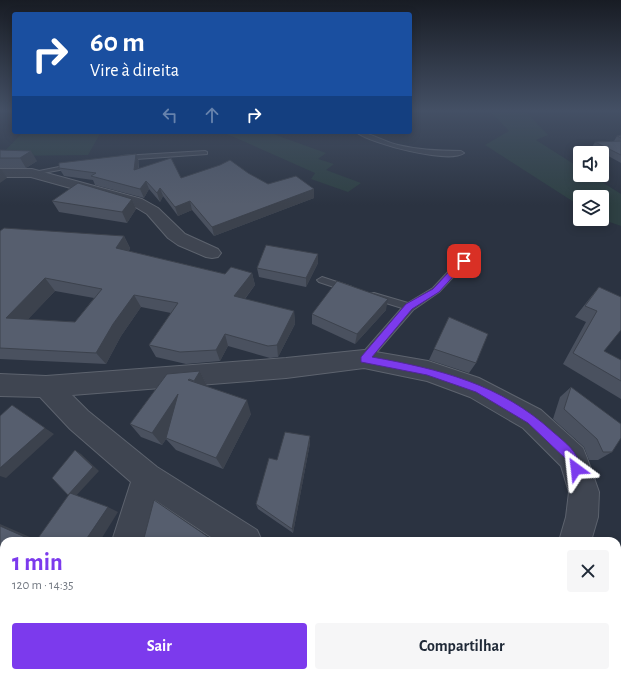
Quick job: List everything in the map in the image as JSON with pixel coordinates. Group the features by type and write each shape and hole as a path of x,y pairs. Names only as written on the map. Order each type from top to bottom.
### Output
{"street":[{"path":"0,173 32,173 137,202 150,208 164,221 171,231 183,240 212,253"},
{"path":"0,385 46,387 286,368 364,359 428,371 479,389 532,419 573,458 584,492 582,517 576,537"},
{"path":"46,387 79,420 147,477 240,537"},
{"path":"129,537 147,477"}],"lane":[{"path":"385,142 417,151 441,154 461,153"},
{"path":"118,159 206,153"},
{"path":"32,173 80,165"},
{"path":"364,359 409,306 436,290 464,261"},
{"path":"322,280 409,306"}],"shaded area":[{"path":"14,142 96,142 88,155 0,156"},
{"path":"244,142 294,142 326,153 318,159 334,164 326,170 361,183 348,192 311,179 315,173"},
{"path":"491,142 539,142 573,164 573,182 602,182 621,194 621,226 609,222 609,190 573,190 573,202 485,145"}],"building":[{"path":"595,142 621,142 621,155 609,149 609,146 603,146"},
{"path":"0,150 31,151 20,158 0,158"},
{"path":"136,154 134,170 171,158 181,178 220,165 230,160 248,173 268,184 296,176 314,189 212,227 190,201 175,207 160,188 157,193 146,181 140,189 91,176 96,173 59,168 59,163"},
{"path":"78,183 132,199 122,212 52,201"},
{"path":"4,228 124,236 116,248 225,274 231,267 252,273 234,296 294,311 277,345 268,346 225,334 216,350 180,352 149,345 178,303 134,295 113,324 96,353 0,348 0,231","holes":["45,278 102,289 75,322 6,318"]},
{"path":"266,245 318,254 306,278 257,268"},
{"path":"337,281 388,299 357,334 312,314"},
{"path":"599,287 621,297 621,330 604,351 621,360 621,381 573,353 597,311 585,306"},
{"path":"449,317 488,334 476,363 434,349"},
{"path":"200,371 194,381 188,380 247,400 216,458 166,438 178,394 152,433 130,424 167,374"},
{"path":"571,387 621,424 621,438 612,452 603,452 597,439 564,409"},
{"path":"12,405 45,428 0,468 0,416"},
{"path":"285,432 310,436 292,529 256,504 269,458 277,460"},
{"path":"75,450 93,467 68,495 52,478"},
{"path":"70,493 108,507 88,537 39,537"},
{"path":"154,500 208,537 144,537"},
{"path":"0,526 25,537 0,537"}],"route":[{"path":"464,261 436,290 409,306 364,359 428,371 479,389 532,419 573,458 576,469"}]}
